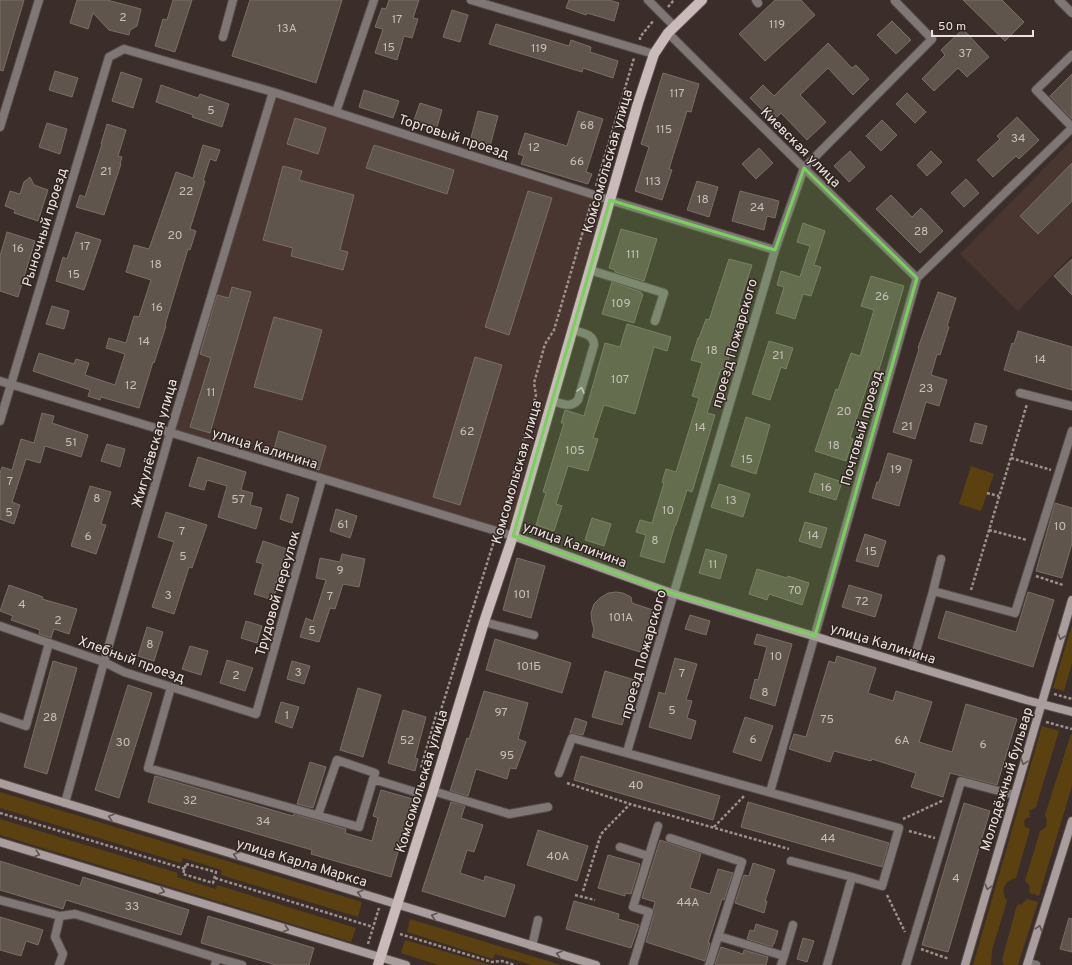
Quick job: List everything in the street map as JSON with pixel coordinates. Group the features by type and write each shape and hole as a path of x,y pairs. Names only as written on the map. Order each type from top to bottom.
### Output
{"main road":[{"name":"Комсомольская улица","path":"379,961 433,792 484,622 513,536 638,103 654,54 671,30 702,0"},
{"name":"улица Калинина","path":"513,536 674,594 912,666 1072,712"},
{"name":"Молодёжный бульвар","path":"965,965 1072,600"},
{"name":"улица Карла Маркса","path":"0,783 596,965"},
{"path":"1030,964 1072,821"},
{"path":"0,842 379,961 406,965"}],"street":[{"path":"0,127 3,106 39,0"},
{"path":"223,37 233,0"},
{"path":"336,112 374,0"},
{"path":"471,0 654,54"},
{"name":"Киевская улица","path":"648,0 661,13 671,30 804,168 917,278"},
{"name":"проезд Пожарского","path":"628,752 775,250 804,168 932,39 894,0"},
{"path":"1059,0 1072,13"},
{"name":"Торговый проезд","path":"124,49 273,92 593,195 775,250"},
{"name":"Рыночный проезд","path":"0,421 109,57 124,49"},
{"path":"917,278 1072,128 1036,90 1072,55"},
{"name":"Жигулёвская улица","path":"65,803 170,433 273,92"},
{"path":"590,270 664,293 655,321"},
{"name":"Почтовый проезд","path":"770,792 917,278"},
{"path":"552,400 569,406 576,403 578,400 594,342 590,336 573,330"},
{"name":"улица Калинина","path":"0,381 513,536"},
{"path":"1020,393 1072,406"},
{"path":"933,591 1015,613 1072,430"},
{"name":"Трудовой переулок","path":"256,714 322,479"},
{"path":"912,666 941,559"},
{"path":"484,622 534,635"},
{"name":"Хлебный проезд","path":"0,626 104,662 124,672 256,714"},
{"path":"0,717 26,726 49,643"},
{"path":"171,687 148,768 359,827 375,773 337,760 318,815"},
{"path":"559,772 572,738 628,752 895,826 882,886 792,861"},
{"path":"373,779 415,792"},
{"path":"906,965 961,781 1014,795"},
{"path":"433,792 504,814 548,807"},
{"path":"633,965 649,912 633,907 658,826"},
{"path":"670,838 742,862 709,965"},
{"path":"620,847 648,856"},
{"path":"827,965 852,877"},
{"path":"0,900 60,916 75,914 216,961 242,965"},
{"path":"59,965 64,954 55,937 60,916"},
{"path":"532,946 538,920"},
{"path":"781,965 793,925"},
{"path":"718,936 784,956"}],"path":[{"path":"440,713 497,531 536,395 534,383 545,344 554,330 640,37 674,0"},
{"path":"968,600 1030,395"},
{"path":"1011,458 1059,472"},
{"path":"987,492 999,496"},
{"path":"989,530 1037,543"},
{"path":"1027,573 1063,584"},
{"path":"1054,694 1072,699"},
{"path":"1044,721 1072,729"},
{"path":"567,783 630,804"},
{"path":"714,827 752,787"},
{"path":"895,826 957,794"},
{"path":"0,813 185,868"},
{"path":"895,826 943,841"},
{"path":"186,864 216,872 213,883 183,874 185,868 186,864"},
{"path":"215,878 373,927"},
{"path":"882,886 912,946 949,959"},
{"path":"575,895 595,900"},
{"path":"368,944 379,907"},
{"path":"400,934 493,964 502,961 515,965"}],"highlighted area":[{"path":"804,168 917,278 815,636 674,594 513,536 610,200 775,250"}],"shaded area":[{"path":"276,98 606,201 510,531 175,431"},
{"path":"1072,140 1072,255 1018,311 960,254"},
{"path":"971,466 994,474 981,511 959,504"},
{"path":"1072,625 1072,663 1064,691 1053,688"},
{"path":"1042,726 1059,731 1036,807 1029,811 1030,817 1025,819 1024,822 1025,827 1030,829 1016,878 1009,881 1004,887 1004,894 1007,901 992,950 991,965 973,965"},
{"path":"1071,734 1072,786 1039,896 1030,893 1029,885 1025,881 1040,831 1046,827 1047,820 1045,815"},
{"path":"0,792 362,902 358,917 221,875 222,870 183,858 181,863 0,808"},
{"path":"0,819 178,873 177,877 216,889 217,885 356,928 351,942 0,835"},
{"path":"1027,899 1038,902 1018,965 1004,965 1002,960 1017,905 1022,904"},
{"path":"410,919 561,965 532,965 495,954 493,959 407,932"},
{"path":"405,940 491,965 439,965 401,953"}],"building":[{"path":"0,0 24,0 3,71 0,70"},
{"path":"77,0 107,0 141,9 137,26 130,30 129,35 109,30 93,13 88,29 70,23"},
{"path":"173,0 192,0 175,52 155,46 163,19 167,20"},
{"path":"250,0 342,0 316,83 232,56"},
{"path":"389,0 419,0 413,18 418,19 412,38 404,36 397,60 375,53 383,29 375,27 382,8 386,9"},
{"path":"569,0 609,0 619,3 614,21 587,13 586,15 566,8"},
{"path":"775,0 801,0 815,15 765,61 739,34"},
{"path":"963,0 1002,0 1024,22 1005,41"},
{"path":"452,10 468,15 460,42 443,37"},
{"path":"892,21 911,40 896,54 877,35"},
{"path":"496,24 569,46 571,40 591,47 590,52 618,61 613,78 583,68 582,72 489,44"},
{"path":"963,29 989,57 967,77 958,68 934,91 922,79 945,55 941,50"},
{"path":"828,43 852,68 856,65 869,79 853,95 828,68 800,95 826,122 807,140 781,113 773,121 750,98 763,85 774,96"},
{"path":"55,71 78,78 72,97 49,90"},
{"path":"121,72 142,79 133,108 112,101"},
{"path":"663,73 699,84 691,112 687,111 669,169 672,170 662,200 635,191 649,147 641,144"},
{"path":"1072,74 1072,119 1050,96"},
{"path":"161,85 198,98 200,94 229,104 222,127 192,117 193,115 156,102"},
{"path":"364,90 399,101 393,118 359,107"},
{"path":"907,93 926,112 915,123 896,104"},
{"path":"420,103 442,110 436,130 413,123"},
{"path":"478,111 498,116 489,150 469,145"},
{"path":"578,111 603,119 586,172 592,174 588,184 521,164 524,156 518,154 525,133 567,146"},
{"path":"1017,117 1039,140 1019,159 1016,156 993,177 977,160 1000,139 997,136"},
{"path":"295,118 326,128 318,154 287,144"},
{"path":"882,120 897,135 881,151 866,136"},
{"path":"47,123 67,129 60,154 39,147"},
{"path":"107,124 126,130 118,156 122,157 121,164 104,215 76,207 80,195 85,197"},
{"path":"203,145 220,150 216,161 210,159 203,181 205,181 190,229 196,231 190,250 188,249 165,325 166,326 139,408 101,397 100,400 88,396 90,390 33,371 39,353 74,364 76,359 89,363 85,375 115,385 125,354 106,348 109,338 126,343 134,316 139,317 151,280 126,272 134,245 149,249 176,172 193,178"},
{"path":"374,145 454,170 447,194 366,168"},
{"path":"759,148 773,163 756,179 742,164"},
{"path":"850,151 865,167 849,182 834,166"},
{"path":"931,151 942,162 927,176 917,165"},
{"path":"1072,163 1072,201 1038,234 1020,216"},
{"path":"283,166 302,171 299,180 354,195 340,250 348,252 343,270 291,256 293,248 263,240"},
{"path":"30,177 34,185 48,190 38,221 14,213 15,210 5,206 10,191 20,194 24,182"},
{"path":"966,179 979,193 964,207 951,193"},
{"path":"697,181 718,187 709,217 687,210"},
{"path":"528,191 552,198 509,335 485,327"},
{"path":"740,191 779,201 775,218 767,216 764,230 732,221"},
{"path":"891,195 912,217 921,208 943,231 920,253 876,209"},
{"path":"803,223 825,231 814,265 821,267 811,296 803,294 795,319 776,313 784,287 777,285 781,271 800,277 810,246 797,242"},
{"path":"621,229 657,239 644,281 615,272 615,270 609,268"},
{"path":"7,232 35,241 18,297 0,291 0,256"},
{"path":"76,232 101,240 84,290 56,281 63,257 67,259"},
{"path":"729,259 752,265 739,305 745,307 725,370 721,369 707,413 715,415 692,492 687,490 664,563 640,556 646,535 636,532 640,520 652,523 664,483 662,482 666,469 676,472 699,398 692,396 702,363 691,360 706,319 709,320"},
{"path":"1072,259 1072,295 1054,276"},
{"path":"871,276 904,286 878,373 872,371 850,438 853,439 846,461 815,451 836,389 838,390 851,353 860,356 874,310 861,306"},
{"path":"612,282 643,294 634,323 602,314"},
{"path":"232,287 251,292 210,433 190,427 211,358 200,354 217,295 229,298"},
{"path":"938,292 956,298 940,355 937,354 931,375 947,380 939,406 926,402 915,439 893,432 919,349 918,348"},
{"path":"52,306 69,311 64,329 46,324"},
{"path":"274,317 322,330 302,400 254,387"},
{"path":"627,324 671,337 667,351 654,347 635,414 604,405 593,438 598,439 588,471 568,466 556,504 562,506 554,531 536,525 546,493 543,492 564,423 561,423 565,410 584,416 605,343 620,347"},
{"path":"1018,331 1072,347 1072,390 1004,370 1012,343 1014,344"},
{"path":"769,341 793,348 786,369 781,367 770,400 752,394"},
{"path":"475,357 502,365 460,505 433,497"},
{"path":"42,413 54,416 52,423 88,435 81,457 45,446 40,463 26,459 12,502 20,505 14,524 0,519 0,473 2,467 12,470 21,439 34,443"},
{"path":"746,417 770,425 756,474 731,466"},
{"path":"975,423 987,426 982,444 970,441"},
{"path":"279,431 326,446 319,470 272,456"},
{"path":"107,444 125,449 120,467 101,461"},
{"path":"888,453 912,460 899,506 872,498 877,482 879,482"},
{"path":"198,457 246,472 241,490 253,493 250,505 262,508 256,529 218,517 227,486 207,480 204,490 189,486"},
{"path":"815,473 842,482 836,500 809,492"},
{"path":"719,484 750,494 743,517 711,507"},
{"path":"90,486 111,492 101,524 106,525 96,554 71,546"},
{"path":"287,494 299,498 292,523 280,519"},
{"path":"1055,503 1072,508 1072,543 1062,578 1036,571"},
{"path":"336,509 357,516 350,538 330,531"},
{"path":"166,512 207,525 192,568 189,567 174,614 152,607 174,542 158,537"},
{"path":"592,518 611,524 604,546 585,540"},
{"path":"805,522 827,528 821,548 799,541"},
{"path":"865,534 886,541 878,567 856,561"},
{"path":"263,541 287,549 276,583 278,583 273,600 254,594 263,564 256,562"},
{"path":"706,549 727,555 720,579 699,573"},
{"path":"342,554 365,559 359,587 343,584 335,609 330,608 319,642 300,637 306,618 313,621 326,580 316,578 320,558 340,562"},
{"path":"517,558 545,566 531,618 503,610"},
{"path":"757,569 787,578 788,576 809,583 802,605 769,594 767,600 749,594"},
{"path":"9,585 43,597 42,599 77,609 69,634 54,629 51,638 39,634 40,630 11,620 13,616 0,611"},
{"path":"849,585 882,595 875,617 842,607"},
{"path":"1028,592 1054,600 1033,667 938,638 946,611 1016,632"},
{"path":"608,593 623,593 631,597 632,603 653,610 640,652 592,637 594,629 591,613 594,604"},
{"path":"690,615 710,621 706,635 685,629"},
{"path":"246,621 262,626 257,643 241,638"},
{"path":"147,627 163,632 154,661 138,656"},
{"path":"757,634 792,644 775,706 750,698 755,679 758,680 767,647 754,644"},
{"path":"495,639 571,663 562,693 486,670"},
{"path":"190,646 208,651 201,675 182,669"},
{"path":"837,656 876,668 868,693 893,701 896,691 932,702 919,742 952,752 966,704 1017,719 997,785 950,773 943,797 911,787 916,773 872,759 871,761 834,751 830,762 789,749 794,734 806,737 829,661 835,663"},
{"path":"675,658 697,664 686,700 692,701 687,718 696,721 691,739 649,727 659,692 665,694"},
{"path":"227,660 253,668 245,691 220,683"},
{"path":"53,661 77,668 47,774 24,767"},
{"path":"292,661 310,666 304,684 287,679"},
{"path":"605,671 635,680 622,725 592,717"},
{"path":"128,685 152,693 119,798 95,790"},
{"path":"358,688 381,695 363,757 340,750"},
{"path":"484,691 528,703 518,739 526,742 516,769 510,768 507,779 476,769 468,796 450,791 467,738 469,739"},
{"path":"281,702 299,707 292,728 275,722"},
{"path":"403,710 426,717 415,758 418,759 415,771 388,763"},
{"path":"745,717 773,726 761,761 733,752"},
{"path":"575,718 587,722 583,735 570,733"},
{"path":"581,756 720,796 713,820 574,780"},
{"path":"310,762 326,767 313,808 297,804"},
{"path":"155,776 293,816 294,814 346,829 345,833 372,841 378,818 373,816 381,790 413,799 391,877 311,854 312,850 148,802"},
{"path":"451,802 465,806 461,818 483,825 474,852 467,850 460,873 484,881 485,876 515,885 505,917 422,891"},
{"path":"748,802 889,843 882,867 741,827"},
{"path":"964,803 990,811 948,952 922,945"},
{"path":"538,830 588,846 577,881 527,865"},
{"path":"660,840 701,854 690,888 710,894 718,869 733,873 724,900 722,899 708,943 710,943 705,961 646,942 654,914 653,909 655,902 642,898"},
{"path":"608,855 640,864 631,894 625,893 625,896 598,888"},
{"path":"0,861 80,886 83,877 189,910 181,935 66,900 63,909 0,890"},
{"path":"753,863 775,870 765,901 767,901 764,913 735,903 744,875 749,876"},
{"path":"574,901 619,914 618,919 639,925 631,948 566,929"},
{"path":"208,916 314,948 309,965 276,965 201,943"},
{"path":"0,917 43,930 38,945 26,941 21,956 0,950"},
{"path":"1069,918 1072,919 1072,952 1060,949"},
{"path":"756,924 778,931 772,947 747,939 750,930 754,931"},
{"path":"803,938 814,941 807,962 797,959"},
{"path":"721,947 743,954 744,950 768,957 766,965 715,964"}]}
